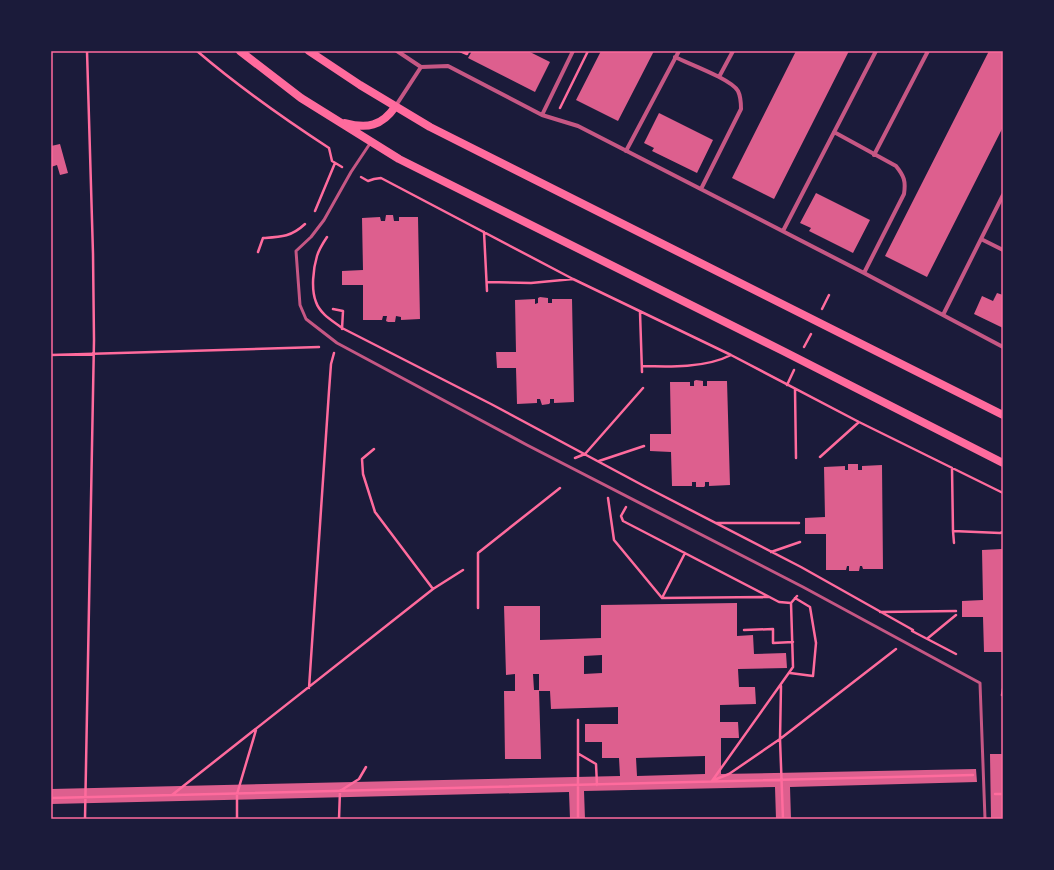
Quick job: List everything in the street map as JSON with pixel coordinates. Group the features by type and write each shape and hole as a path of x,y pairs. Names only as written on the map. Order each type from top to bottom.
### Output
{"main road":[{"path":"240,51 300,98 399,159 1003,463"},
{"path":"309,51 395,107 430,127 1003,415"},
{"path":"336,121 358,126 374,124 388,116 395,107"}],"street":[{"path":"396,51 420,67 448,66 542,115 578,126 1003,346"},
{"path":"542,115 572,51"},
{"path":"626,151 679,51"},
{"path":"719,77 733,51"},
{"path":"783,231 876,51"},
{"path":"874,155 928,51"},
{"path":"676,57 729,82 737,89 741,98 741,109 702,189"},
{"path":"395,107 420,67"},
{"path":"834,132 896,166 902,174 905,184 904,194 864,273"},
{"path":"943,315 1003,195"},
{"path":"981,239 1003,250"}],"lane":[{"path":"371,142 351,172 324,220 311,238 296,251 300,305 306,319 337,343 980,683 985,819"}],"path":[{"path":"85,819 94,354 93,254 87,51"},
{"path":"197,51 225,75 271,110 329,148 332,161 351,172 368,181 381,178 573,279 731,356 859,422 1003,493"},
{"path":"460,51 467,54 468,51"},
{"path":"560,108 588,51"},
{"path":"314,213 335,163"},
{"path":"359,182 364,178"},
{"path":"258,252 263,238 288,236 299,230 306,223"},
{"path":"484,232 488,291"},
{"path":"329,233 317,256 314,267 316,303 324,314 342,328 498,407 771,552 956,654"},
{"path":"487,282 531,283 573,279"},
{"path":"787,385 829,295"},
{"path":"333,309 343,311 342,328"},
{"path":"640,312 642,372"},
{"path":"309,688 331,364 337,343"},
{"path":"51,355 319,347"},
{"path":"642,366 676,367 720,361 731,356"},
{"path":"564,464 585,454 643,388"},
{"path":"795,389 796,458"},
{"path":"820,457 859,422"},
{"path":"599,462 644,446"},
{"path":"374,449 362,459 363,474 376,512 433,589"},
{"path":"952,468 954,543"},
{"path":"478,608 478,553 560,488"},
{"path":"614,499 608,496 614,540 662,598"},
{"path":"626,506 622,516 623,521 779,602 791,603 794,667 712,781"},
{"path":"715,523 799,523"},
{"path":"953,531 1003,532"},
{"path":"771,552 800,542"},
{"path":"662,598 685,553"},
{"path":"172,795 433,589 463,570"},
{"path":"662,598 768,596"},
{"path":"790,673 813,676 816,643 810,607 795,598"},
{"path":"880,612 956,612"},
{"path":"928,638 956,616"},
{"path":"744,630 773,628 773,643 793,642"},
{"path":"712,781 728,774 780,739 905,642 913,630"},
{"path":"781,685 780,739 783,819"},
{"path":"1002,695 1003,689"},
{"path":"578,720 578,819"},
{"path":"237,819 237,794 256,730"},
{"path":"578,754 596,764 597,785"},
{"path":"340,791 359,779 366,767"},
{"path":"51,798 983,774"},
{"path":"339,819 340,791"}],"building":[{"path":"472,51 528,51 550,62 535,92 468,58"},
{"path":"601,51 654,51 618,121 576,100"},
{"path":"796,51 849,51 774,199 732,178"},
{"path":"989,51 1003,51 1003,127 927,277 885,256"},
{"path":"659,113 713,140 697,173 652,151 654,148 644,143"},
{"path":"60,144 68,173 60,175 57,165 51,167 51,146"},
{"path":"816,193 870,220 853,253 809,231 811,228 800,223"},
{"path":"386,215 393,215 394,221 399,221 399,217 418,217 420,319 401,320 401,317 396,316 395,322 388,322 386,321 387,316 383,316 382,320 363,320 363,285 342,285 342,271 363,270 362,218 380,217 381,221 385,221"},
{"path":"997,293 1003,295 1003,328 974,314 982,296 993,301"},
{"path":"538,298 548,298 548,303 552,303 552,299 572,299 574,402 554,403 554,399 550,399 549,404 542,405 540,399 537,399 537,403 517,404 516,368 497,368 496,352 516,352 515,300 535,299 535,304 538,303"},
{"path":"694,381 703,381 703,386 707,386 707,381 727,381 730,485 709,486 709,482 705,482 704,487 696,487 696,482 692,482 692,486 672,486 671,452 650,451 650,434 671,434 670,382 690,382 690,386 694,386"},
{"path":"848,464 858,464 858,470 862,470 862,466 882,465 883,569 863,569 862,566 860,566 859,571 849,571 849,566 847,566 846,570 826,570 826,534 805,534 805,518 825,517 824,467 845,466 845,470 848,470"},
{"path":"1002,549 1003,652 984,652 983,617 962,617 962,601 983,600 982,550"},
{"path":"737,603 737,636 753,635 754,654 786,653 787,668 738,669 739,687 755,687 756,704 720,705 720,722 738,722 739,738 721,738 721,774 976,769 977,782 790,787 791,819 776,819 775,787 584,791 585,819 570,819 569,792 51,804 51,789 620,776 619,758 602,758 602,742 585,742 585,724 618,724 618,707 551,709 550,691 539,691 541,759 505,759 504,691 515,691 515,674 506,675 504,606 540,606 540,640 601,638 601,605","holes":["602,655 602,673 584,674 584,656","533,674 539,674 539,690 534,690","705,756 705,774 637,776 636,758"]},
{"path":"990,754 1003,754 1003,819 991,819"}]}
